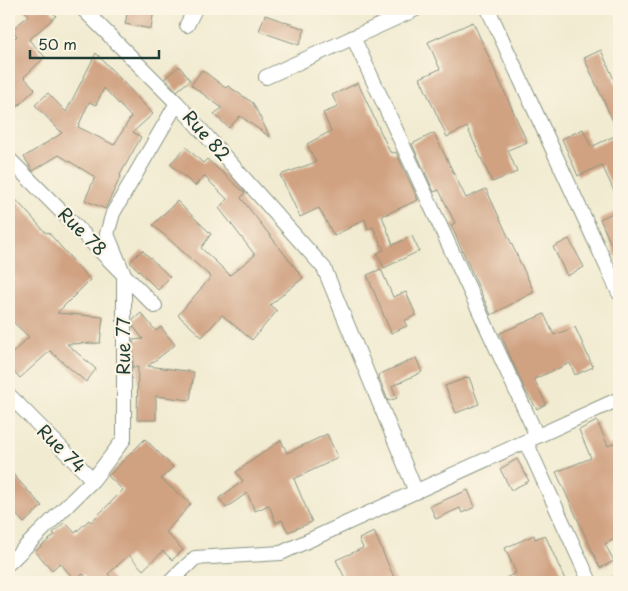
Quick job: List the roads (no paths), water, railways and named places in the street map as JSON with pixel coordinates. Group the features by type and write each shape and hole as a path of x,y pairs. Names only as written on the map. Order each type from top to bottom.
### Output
{"street":[{"name":"Rue 82","path":"83,9 177,103 324,268 416,492"},
{"path":"187,24 195,9"},
{"path":"266,77 416,9"},
{"path":"488,9 619,293"},
{"path":"353,37 532,439 590,582"},
{"name":"Rue 77","path":"9,563 93,480 124,439 124,275 107,234 113,213 177,103"},
{"name":"Rue 78","path":"9,159 155,306"},
{"name":"Rue 74","path":"9,396 93,480"},
{"path":"170,582 195,558 281,553 619,399"}]}
